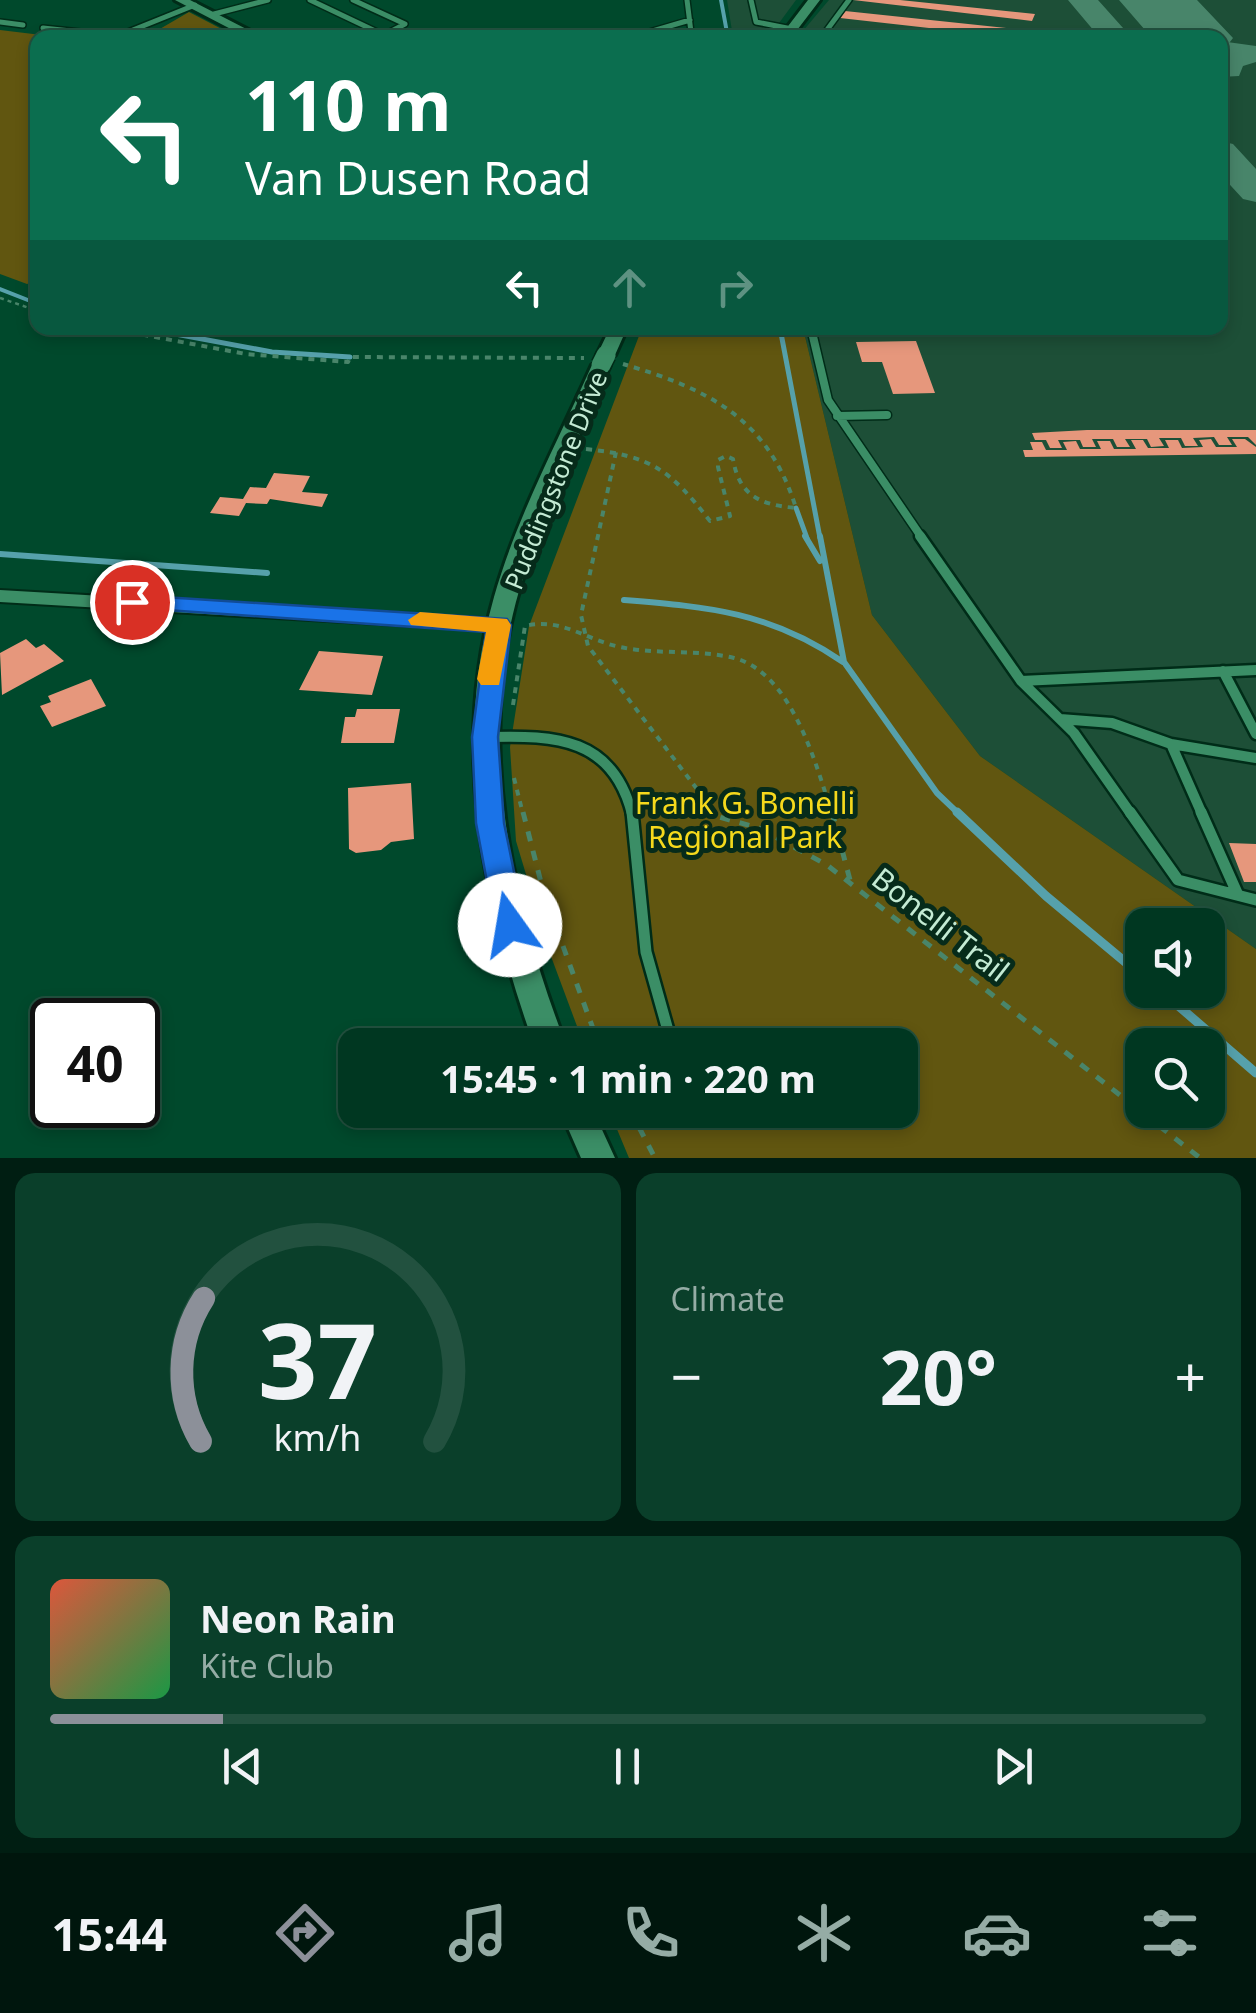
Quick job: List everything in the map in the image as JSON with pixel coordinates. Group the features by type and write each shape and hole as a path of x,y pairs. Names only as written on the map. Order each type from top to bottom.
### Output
{"street":[{"path":"181,0 230,10 268,30"},
{"path":"790,30 814,0"},
{"path":"213,7 246,30"},
{"name":"Puddingstone Drive","path":"543,1028 502,894 490,823 497,737 499,625 566,447 615,335"},
{"path":"0,596 499,625"},
{"path":"584,1128 598,1158"}],"lane":[{"path":"230,10 268,0"},
{"path":"310,0 374,30"},
{"path":"352,0 405,24 396,30"},
{"path":"686,0 692,30"},
{"path":"751,0 756,22 779,30"},
{"path":"827,30 848,0"},
{"path":"133,30 195,5"},
{"path":"656,30 690,20"},
{"path":"0,22 23,25"},
{"path":"43,28 62,30"},
{"path":"813,335 828,400 837,416 1021,682 1060,719 1126,802 1178,880 1256,900"},
{"path":"837,416 887,414"},
{"path":"1021,682 1256,670"},
{"path":"1223,671 1256,734"},
{"path":"1060,719 1112,724 1171,744 1228,750 1256,758"},
{"path":"497,737 528,736 576,746 605,760 624,782 632,809 646,956 667,1028"},
{"path":"1171,744 1238,895"}],"path":[{"path":"0,298 30,309"},
{"path":"146,335 273,358 348,362 350,357"},
{"path":"566,447 652,459 671,470 710,521 730,516 718,467 718,460 726,456 733,459 736,482 746,496 768,505 796,508"},
{"path":"616,452 581,616 582,631 588,646 714,812"},
{"name":"Bonelli Trail","path":"593,1028 544,894 510,766 497,737 525,626 555,624 582,631 609,645 731,658 758,667 802,733 850,880 1200,1158"},
{"path":"632,809 714,812 759,828 850,880"},
{"path":"639,1128 655,1158"}],"shaded area":[{"path":"727,0 796,0 774,30 732,30"},
{"path":"829,0 1256,0 1256,949 1225,927 1225,908 1197,908 980,756 872,615 805,335 1228,335 1228,30 804,30"}],"green space":[{"path":"189,12 224,30 158,30"},
{"path":"0,30 30,34 30,283 0,274"},
{"name":"Frank G. Bonelli Regional Park","path":"639,335 805,335 872,615 980,756 1197,908 1125,908 1125,1008 1225,1008 1225,927 1256,949 1256,1158 629,1158 616,1128 918,1128 918,1028 578,1028 549,951 516,841 510,747 529,626"}],"building":[{"path":"853,0 900,0 1035,14 1032,21"},
{"path":"845,11 1026,30 947,30 840,18"},
{"path":"916,341 935,393 893,394 882,362 862,362 856,342"},
{"path":"1256,430 1256,445 1248,437 1227,437 1232,445 1219,445 1214,437 1193,438 1198,446 1185,446 1181,438 1159,438 1164,446 1151,447 1147,439 1125,439 1130,447 1117,447 1113,439 1092,439 1096,447 1083,447 1080,440 1058,440 1062,448 1050,448 1046,440 1035,440 1032,433"},
{"path":"1211,439 1216,447 1237,447 1232,439 1245,439 1256,447 1256,454 1025,457 1023,450 1033,450 1030,442 1042,442 1046,450 1067,450 1063,442 1076,441 1080,449 1101,449 1097,441 1110,441 1114,449 1136,449 1131,440 1143,440 1148,448 1169,448 1165,440 1178,440 1182,448 1203,447 1199,440"},
{"path":"274,473 310,476 302,492 328,494 322,507 270,499 267,504 246,503 239,516 210,513 220,497 243,499 250,487 266,488"},
{"path":"26,639 36,648 44,644 64,661 2,695 0,653"},
{"path":"319,651 383,656 372,695 299,690"},
{"path":"91,679 106,706 52,727 40,706 51,702 48,696"},
{"path":"357,709 400,709 394,743 341,743 345,717 355,717"},
{"path":"411,783 414,839 391,842 381,850 356,853 349,849 348,788"},
{"path":"1229,843 1256,844 1256,882 1244,882"}],"waterway":[{"path":"721,0 727,30"},
{"path":"0,289 30,301"},
{"path":"181,335 272,352 350,357"},
{"path":"781,335 820,538"},
{"path":"796,508 807,538"},
{"path":"805,536 820,561"},
{"path":"820,536 844,662 937,793 959,814"},
{"path":"0,554 267,573"},
{"path":"624,600 711,610 764,622 843,662"},
{"path":"957,812 1046,896 1125,962"},
{"path":"1181,1008 1256,1073"}],"taxiway":[{"path":"1082,0 1110,30"},
{"path":"1228,51 1250,54 1228,61"},
{"path":"1228,161 1256,191"}],"runway":[{"path":"1155,0 1187,30"}],"slow traffic":[{"path":"420,620 499,625 490,679"}],"route":[{"path":"132,602 499,625 485,737 490,823 510,925"}]}
